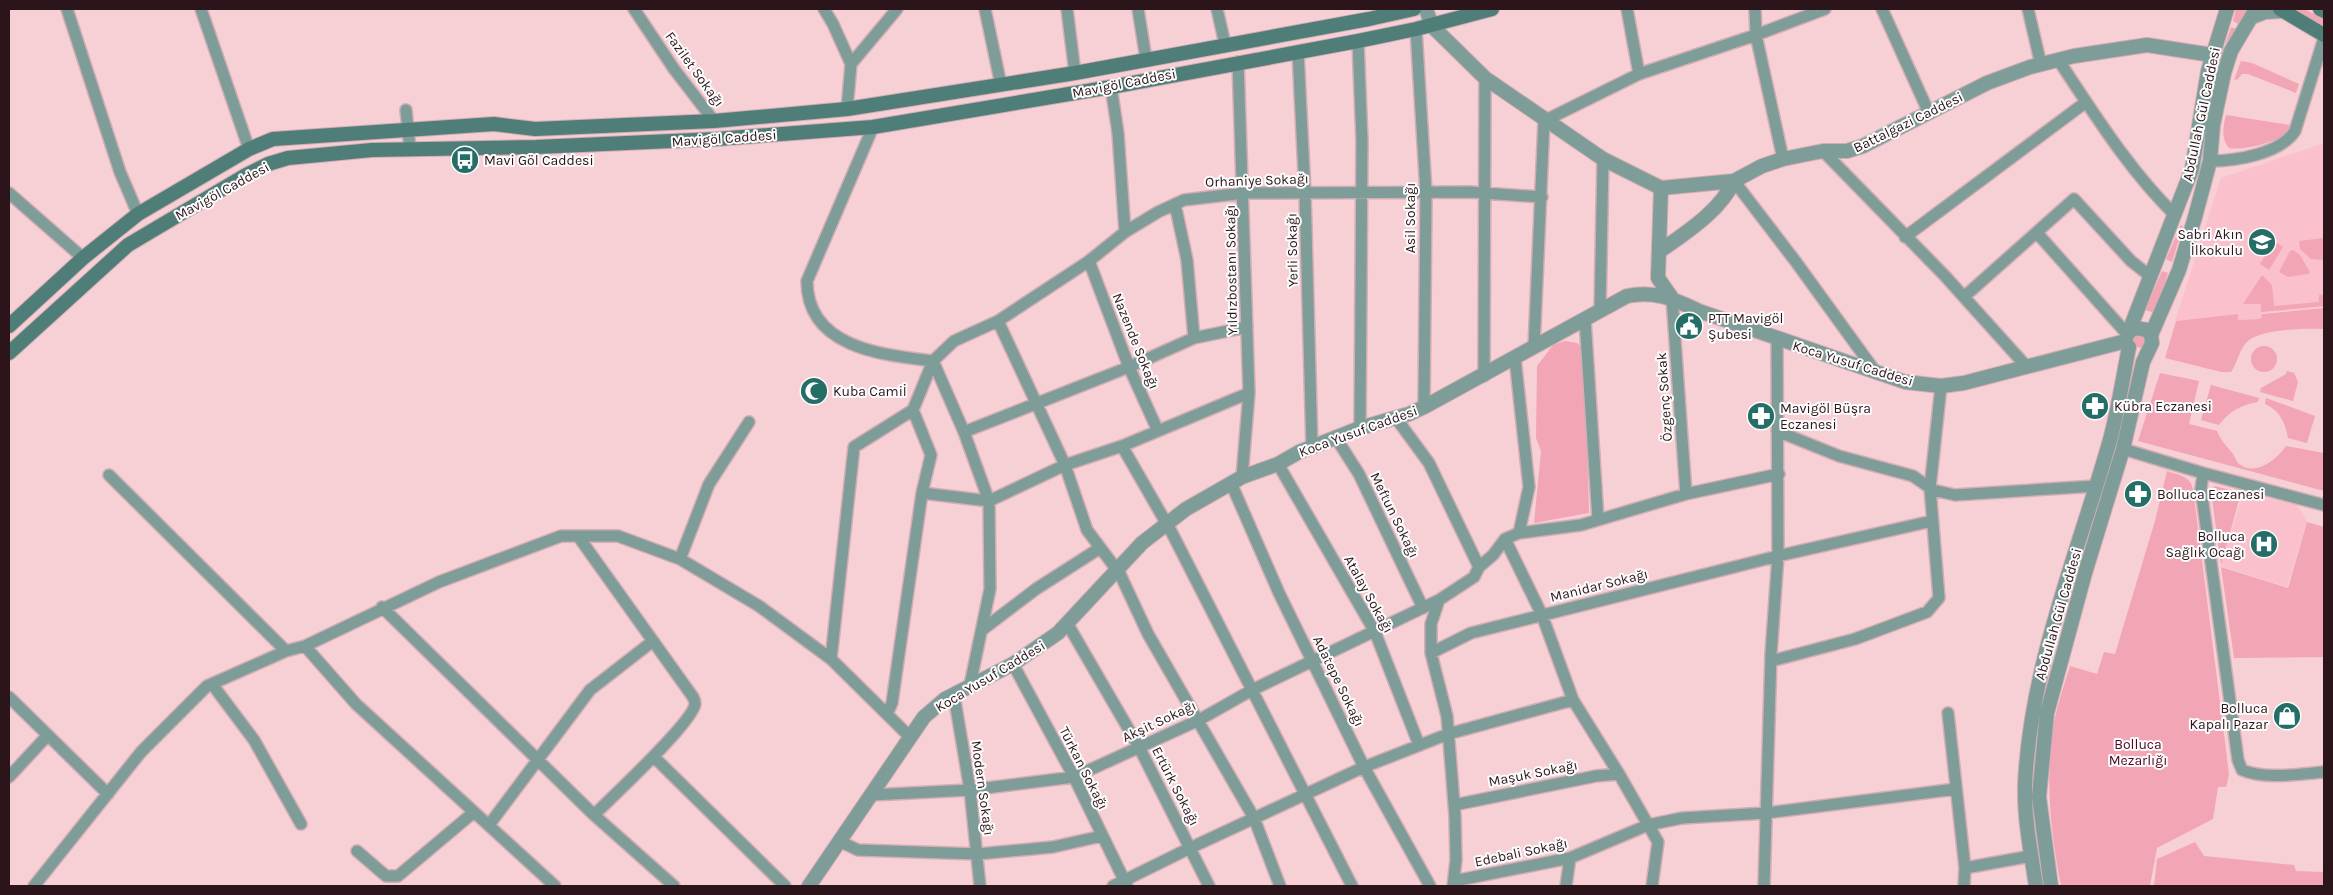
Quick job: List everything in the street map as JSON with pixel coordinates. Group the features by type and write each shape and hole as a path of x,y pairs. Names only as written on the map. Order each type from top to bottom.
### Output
{"main road":[{"name":"Mavigöl Caddesi","path":"9,326 83,258 138,214 249,149 286,137 494,124 535,129 714,121 847,109 1075,73 1225,44 1304,32 1414,9"},
{"name":"Mavigöl Caddesi","path":"9,353 128,245 246,175 268,164 288,158 372,150 536,147 716,139 873,127 1111,87 1358,41 1432,26 1492,9"},
{"path":"2320,9 2324,11"},
{"path":"2282,10 2324,36"}],"street":[{"path":"67,9 120,172 138,214"},
{"path":"201,9 249,149"},
{"name":"Fazilet Sokağı","path":"634,9 674,69 714,121"},
{"path":"824,9 834,24 851,64 847,109"},
{"path":"851,64 897,9"},
{"path":"985,9 1000,84"},
{"path":"1067,9 1075,73"},
{"path":"1138,9 1146,59"},
{"path":"1217,9 1225,44"},
{"path":"1426,9 1432,26 1484,78 1544,121 1603,159 1661,188 1658,278 1672,298"},
{"path":"1627,9 1639,74"},
{"path":"1755,9 1756,35 1783,159"},
{"path":"1544,121 1639,74 1756,35 1825,9"},
{"path":"1882,9 1928,113"},
{"path":"2028,9 2041,65"},
{"name":"Abdullah Gül Caddesi","path":"2036,886 2031,856 2025,786 2031,716 2048,647 2110,438 2128,339 2150,276 2192,169 2212,55 2228,9"},
{"path":"2254,13 2282,10"},
{"name":"Abdullah Gül Caddesi","path":"2151,336 2178,270 2210,161 2212,126 2231,51 2254,13"},
{"name":"Asil Sokağı","path":"1416,29 1426,192 1424,407"},
{"path":"2210,161 2239,160 2283,144 2291,138 2295,131 2324,36"},
{"path":"1358,41 1362,141 1360,194 1360,428"},
{"name":"Battalgazi Caddesi","path":"1661,188 1734,181 1762,166 1783,159 1823,151 1847,151 1863,146 2012,72 2041,65 2112,49 2147,45 2212,55"},
{"name":"Yerli Sokağı","path":"1298,52 1305,193 1312,448"},
{"path":"2059,61 2106,133 2154,194 2175,215"},
{"name":"Yıldızbostanı Sokağı","path":"1236,480 1249,393 1244,193 1238,62"},
{"path":"1484,78 1484,376"},
{"path":"1111,87 1118,133 1125,232"},
{"path":"1905,236 2086,102"},
{"path":"406,110 410,149"},
{"path":"1534,347 1544,121"},
{"path":"873,127 807,282 808,297 818,320 839,340 884,355 933,361"},
{"path":"1823,151 1964,296 2026,366"},
{"path":"1600,312 1603,159"},
{"path":"1660,251 1692,229 1727,196 1734,181 1796,262 1875,371"},
{"name":"Orhaniye Sokağı","path":"933,361 954,340 998,321 1089,261 1125,232 1175,204 1200,197 1244,193 1360,194 1426,192 1542,197"},
{"path":"9,193 83,258"},
{"path":"1964,296 2074,199 2131,260 2150,276"},
{"path":"1175,204 1187,260 1194,338"},
{"path":"2037,232 2128,339 2135,352 2148,350 2152,343 2151,336 2144,328 2136,328 2128,339"},
{"name":"Nazende Sokağı","path":"1089,261 1129,367 1158,432"},
{"path":"1644,292 1658,278"},
{"name":"Koca Yusuf Caddesi","path":"809,886 924,717 954,695 1013,664 1058,633 1142,543 1186,509 1236,480 1360,428 1396,418 1424,407 1484,376 1627,296 1644,292 1672,298 1699,311 1905,382 1941,386 1964,384 2128,339"},
{"name":"Özgenç Sokak","path":"1672,298 1686,494"},
{"path":"1585,320 1598,519"},
{"path":"998,321 1065,465 1087,530 1117,570 1148,634 1254,818 1280,886"},
{"path":"964,432 1129,367 1194,338 1247,327"},
{"path":"1764,886 1771,661 1778,556 1777,338"},
{"name":"Abdullah Gül Caddesi","path":"2051,886 2039,797 2047,713 2083,581 2123,449 2148,350"},
{"path":"1515,358 1528,487 1519,533"},
{"path":"831,659 854,447 913,410 933,361"},
{"path":"933,361 964,432 989,501 990,590 970,685"},
{"path":"1771,661 1855,639 1927,612 1939,598 1930,488 1941,386"},
{"path":"922,493 989,501 1065,465 1158,432 1249,393"},
{"path":"887,714 892,703 922,493 931,455 913,410"},
{"path":"1396,418 1429,463 1479,567"},
{"path":"680,559 709,484 749,422"},
{"path":"1777,431 1839,456 1913,476 1930,488 1955,495 2096,486"},
{"name":"Meftun Sokağı","path":"1336,438 1359,474 1424,608"},
{"path":"1122,446 1167,524 1352,886"},
{"path":"2123,449 2203,473 2324,505"},
{"name":"Atalay Sokağı","path":"1278,464 1375,632 1419,745"},
{"path":"2203,473 2200,489 2238,760 2242,770 2250,774 2268,776 2324,772"},
{"path":"1652,886 1658,842 1573,700 1542,615 1505,539 1519,533 1581,525 1686,494 1779,474"},
{"path":"109,475 286,651"},
{"name":"Adatepe Sokağı","path":"1236,480 1280,593 1364,767 1430,886"},
{"name":"Manidar Sokağı","path":"1432,653 1471,633 1778,556 1932,521"},
{"path":"34,886 141,752 207,686 286,651 304,646 382,607 438,582 561,536 618,536 680,559 759,606 831,659 910,737"},
{"path":"578,536 693,697 695,704 691,714 654,757 594,815"},
{"name":"Akşit Sokağı","path":"871,795 970,790 1074,778 1199,720 1252,690 1439,600 1474,577 1479,567 1505,539"},
{"path":"982,630 1036,589 1100,548"},
{"path":"1439,600 1431,624 1432,653 1447,716 1454,805 1456,860 1454,884"},
{"path":"382,607 594,815 674,886"},
{"name":"Ertürk Sokağı","path":"1067,624 1139,747 1209,886"},
{"path":"488,825 590,690 653,641"},
{"path":"304,646 356,704 555,886"},
{"name":"Türkan Sokağı","path":"1013,664 1074,778 1125,884"},
{"path":"212,684 254,740 301,824"},
{"name":"Modern Sokağı","path":"954,695 970,790 980,886"},
{"path":"9,697 108,794"},
{"path":"1113,886 1125,884 1190,848 1364,767 1448,734 1573,700"},
{"path":"1948,713 1965,868 1964,886"},
{"path":"9,777 47,736"},
{"path":"654,757 785,886"},
{"name":"Maşuk Sokağı","path":"1454,805 1596,776 1619,774"},
{"name":"Edebali Sokağı","path":"1454,884 1570,858 1648,825 1682,818 1766,813 1956,789"},
{"path":"358,851 386,876 398,876 474,812"},
{"path":"839,841 858,850 978,854 1053,848 1102,836"},
{"path":"1965,868 2031,856"},
{"path":"1566,886 1570,858"}],"shaded area":[{"name":"Sabri Akın İlkokulu","path":"2324,143 2324,307 2262,313 2261,319 2238,320 2237,314 2175,321 2221,178"},
{"name":"Bolluca Sağlık Ocağı","path":"2243,493 2297,505 2307,521 2287,587 2221,566"}],"green space":[{"path":"2236,9 2249,9 2240,25 2233,21"},
{"path":"2293,9 2305,9 2324,20 2324,27"},
{"path":"2231,27 2236,29 2226,44 2219,63"},
{"path":"2241,61 2252,63 2299,84 2296,93 2248,74 2242,74 2238,79 2234,80"},
{"path":"2226,115 2290,125 2288,131 2282,136 2264,144 2236,149 2229,148 2224,137"},
{"path":"2181,225 2183,226 2172,262 2166,259"},
{"path":"2324,238 2324,260 2311,259 2300,249 2299,241"},
{"path":"2274,241 2283,247 2269,270 2260,264"},
{"path":"2293,250 2300,255 2310,272 2308,274 2288,277 2279,272 2290,251"},
{"path":"2162,271 2168,273 2155,313 2145,310"},
{"path":"2262,275 2272,285 2274,306 2319,302 2319,295 2324,294 2324,306 2261,312 2261,304 2243,304"},
{"path":"2324,308 2324,329 2284,330 2254,337 2245,344 2231,372 2221,372 2165,358 2176,321 2238,314 2238,320 2261,319 2262,314"},
{"path":"2137,334 2148,338 2143,348 2136,347 2133,338"},
{"path":"1565,341 1577,343 1584,350 1589,513 1534,523 1541,451 1536,438 1537,366 1553,345"},
{"path":"2264,346 2273,350 2277,359 2273,368 2264,372 2255,368 2251,359 2255,350"},
{"path":"2287,371 2294,373 2298,382 2293,401 2260,392 2261,388 2286,374"},
{"path":"2160,373 2199,381 2189,424 2217,431 2239,464 2252,468 2265,465 2272,461 2286,446 2324,453 2324,491 2138,441"},
{"path":"2211,385 2259,398 2258,402 2236,409 2219,425 2201,420"},
{"path":"2266,398 2315,416 2307,443 2288,438 2281,418 2265,404"},
{"name":"Bolluca Mezarlığı","path":"2167,471 2187,479 2193,489 2229,775 2226,787 2218,787 2213,819 2157,848 2150,886 2061,886 2054,847 2049,788 2054,721 2058,705 2070,666 2097,674 2104,652 2115,654 2155,521"},
{"path":"2215,486 2241,493 2221,565 2211,491"},
{"path":"2307,522 2324,527 2324,657 2234,658 2221,567 2288,588"},
{"path":"2195,842 2204,856 2294,865 2296,871 2324,872 2324,886 2154,886 2157,859"}],"place":[{"name":"Mavi Göl Caddesi","path":"465,160"},
{"name":"Sabri Akın İlkokulu","path":"2262,242"},
{"name":"PTT Mavigöl Şubesi","path":"1689,326"},
{"name":"Kuba Camiİ","path":"814,391"},
{"name":"Kübra Eczanesi","path":"2095,406"},
{"name":"Mavigöl Büşra Eczanesi","path":"1761,416"},
{"name":"Bolluca Eczanesi","path":"2138,494"},
{"name":"Bolluca Sağlık Ocağı","path":"2264,544"},
{"name":"Bolluca Kapalı Pazar","path":"2287,716"}]}
